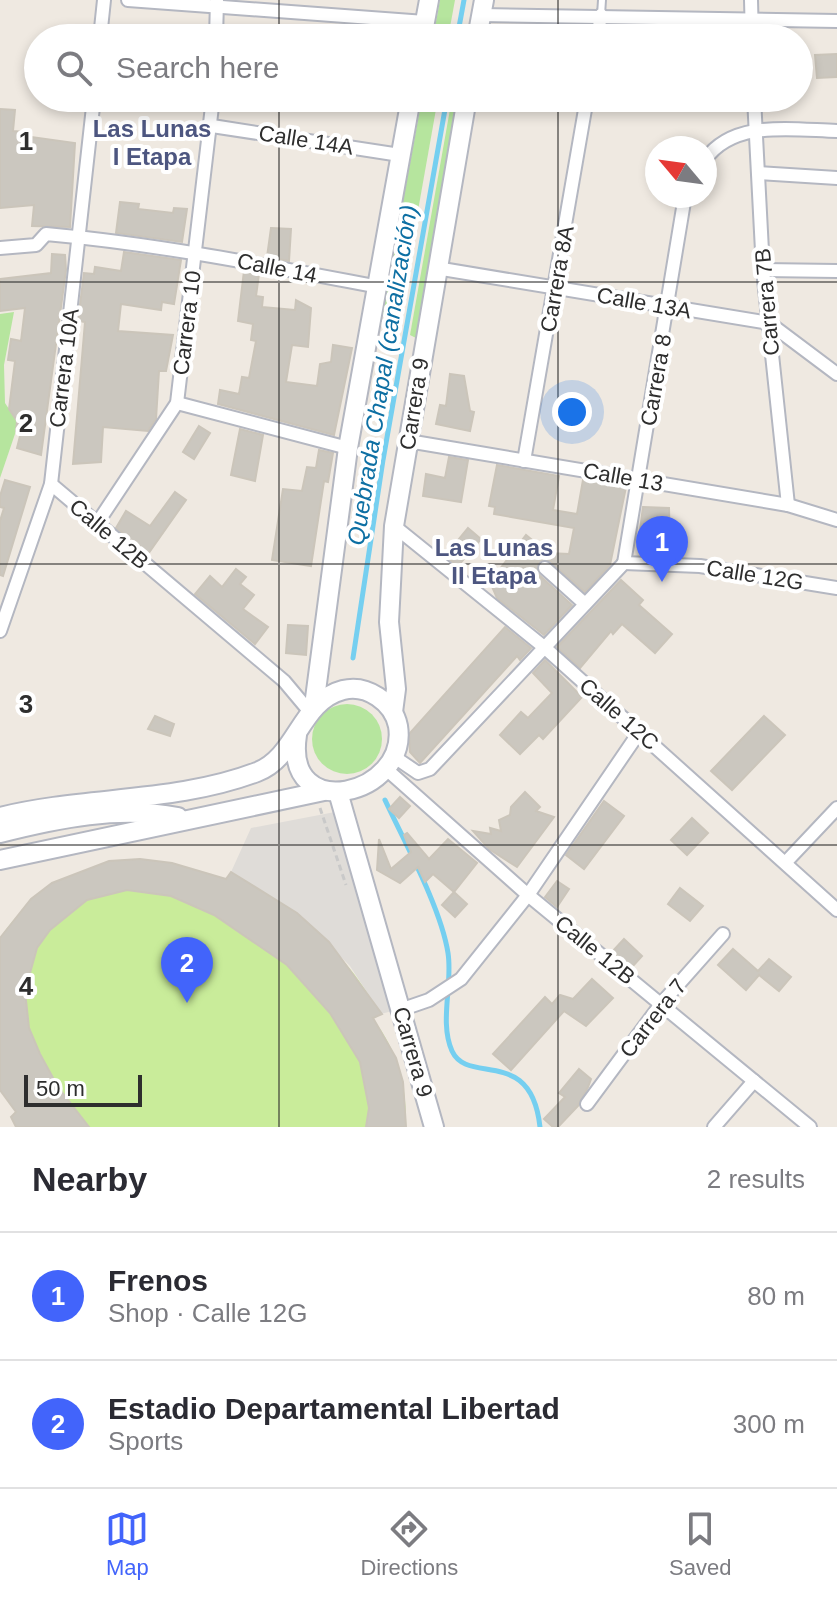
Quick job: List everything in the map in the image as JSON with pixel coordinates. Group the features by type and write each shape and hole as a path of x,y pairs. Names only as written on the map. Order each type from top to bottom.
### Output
{"main road":[{"path":"425,24 429,0"},
{"path":"0,817 38,808 197,789 261,771 297,735 312,709 348,448 408,112"},
{"name":"Carrera 9","path":"393,712 396,689 389,622 394,526 464,112"},
{"path":"0,860 186,819 356,789 389,762 398,742 393,712 381,698 365,690 346,689 312,709"},
{"path":"297,735 297,767 311,785 331,792"},
{"name":"Carrera 9","path":"331,792 434,1127"},
{"path":"0,833 64,817 127,812 143,811 186,819"}],"street":[{"path":"101,24 104,0"},
{"path":"128,0 217,3 378,24"},
{"path":"751,0 752,24"},
{"path":"216,24 217,3"},
{"path":"482,7 601,15 837,21"},
{"path":"599,24 601,15"},
{"name":"Carrera 10A","path":"0,631 51,484 93,112"},
{"name":"Carrera 10","path":"96,525 177,403 212,112"},
{"name":"Carrera 8A","path":"524,461 585,112"},
{"name":"Carrera 7B","path":"754,112 763,270 788,505"},
{"name":"Calle 14A","path":"212,126 400,155"},
{"path":"717,147 755,129 837,131"},
{"path":"758,173 837,178"},
{"name":"Carrera 8","path":"624,563 683,208"},
{"name":"Calle 14","path":"0,248 36,245 46,234 80,237 196,252 379,287"},
{"name":"Calle 13A","path":"436,268 769,323 837,374"},
{"path":"763,270 837,271"},
{"path":"177,403 348,448"},
{"name":"Calle 13","path":"408,441 788,505 837,520"},
{"name":"Calle 12B","path":"51,484 284,681 312,709"},
{"name":"Calle 12C","path":"394,526 544,647 837,910"},
{"path":"389,762 418,773 430,769 624,563"},
{"name":"Calle 12G","path":"624,563 700,566 837,588"},
{"path":"545,568 585,604"},
{"path":"400,1010 429,1000 461,979 528,895 640,731"},
{"name":"Calle 12B","path":"389,762 528,895 810,1127"},
{"path":"786,862 837,808"},
{"name":"Carrera 7","path":"587,1104 661,1004 723,934"},
{"path":"714,1127 754,1081"}],"lane":[{"path":"601,15 602,0"}],"green space":[{"path":"440,0 455,0 451,24 436,24"},
{"path":"419,112 436,112 398,323 382,314"},
{"path":"450,112 460,112 420,340 410,335"},
{"path":"14,312 4,365 5,403 17,421 0,478 0,314"},
{"path":"347,704 366,710 376,720 382,739 376,758 366,768 347,774 328,768 318,758 312,739 318,720 328,710"},
{"path":"140,859 172,863 226,879 231,872 297,915 334,950 381,1014 373,1019 389,1044 399,1070 405,1098 406,1127 17,1127 11,1117 16,1111 0,938 28,905 60,881 97,866"}],"shaded area":[{"path":"335,812 392,1011 381,1014 350,966 297,913 231,872 251,828"}],"building":[{"path":"837,54 837,77 817,78 815,55"},
{"path":"0,109 15,110 13,131 25,132 24,136 75,143 70,227 32,226 34,205 0,208"},
{"path":"120,202 139,204 138,209 173,213 174,208 187,209 182,242 116,233"},
{"path":"271,228 291,229 289,261 267,257"},
{"path":"124,252 181,260 174,304 162,302 161,310 121,304 118,331 173,335 166,371 159,371 156,419 148,431 103,427 101,462 73,464 85,322 78,321 84,273 94,274 95,267 121,271"},
{"path":"52,254 65,255 66,270 41,455 17,448 21,432 16,431 17,421 9,409 15,361 8,360 11,339 21,341 25,308 0,311 0,279 51,273"},
{"path":"244,271 259,274 256,296 263,297 262,307 295,310 296,300 311,308 308,347 292,345 286,382 317,386 320,364 331,362 333,345 352,348 334,435 218,404 220,390 239,394 242,377 249,378 256,341 251,340 253,324 238,321"},
{"path":"450,374 464,376 470,411 474,412 470,431 436,424 440,405 446,406"},
{"path":"199,426 210,433 194,459 183,452"},
{"path":"240,429 263,435 255,481 231,475"},
{"path":"319,450 333,453 328,482 324,481 311,566 272,560 283,489 302,491 307,467 316,468"},
{"path":"449,457 468,460 461,502 423,496 426,474 445,478"},
{"path":"497,465 559,476 553,510 577,514 583,480 626,487 610,565 585,592 550,561 538,563 538,574 572,605 544,635 497,598 490,582 526,535 548,553 569,554 574,528 494,514 495,507 489,506"},
{"path":"5,480 30,487 3,576 0,575 0,521 4,508 0,507 0,496"},
{"path":"175,492 186,500 148,554 116,528 126,511 150,526"},
{"path":"643,507 669,508 670,549 638,545"},
{"path":"468,528 481,539 458,566 445,556"},
{"path":"236,569 246,577 240,584 254,595 243,609 268,627 255,644 195,594 210,576 222,587"},
{"path":"621,580 643,600 639,605 672,634 655,653 622,624 613,634 611,631 580,668 557,647"},
{"path":"288,625 308,626 306,655 286,653"},
{"path":"505,627 531,648 520,660 517,656 420,763 410,752 409,734"},
{"path":"545,660 582,697 543,739 539,735 520,754 500,735 521,712 528,718 552,693 533,673"},
{"path":"155,716 174,724 170,736 148,729"},
{"path":"764,716 785,735 732,790 711,771"},
{"path":"525,792 540,807 536,811 554,817 517,867 489,849 473,831 491,834 490,828 501,831 499,820 510,815 511,807"},
{"path":"400,797 410,806 399,818 389,809"},
{"path":"604,801 624,816 584,869 566,855"},
{"path":"692,818 708,833 687,855 671,840"},
{"path":"407,833 429,859 448,839 477,863 454,892 433,874 425,882 418,867 400,883 377,870 379,839 391,869 411,852 404,835"},
{"path":"140,859 172,863 226,879 231,872 297,913 329,942 382,1014 373,1018 396,1058 403,1082 406,1127 366,1127 369,1108 360,1062 330,1013 287,965 214,915 171,896 127,890 87,900 50,930 37,948 25,991 29,1028 40,1054 58,1087 89,1127 16,1127 11,1117 16,1112 0,1090 0,938 31,899 52,883 109,861"},
{"path":"557,881 569,889 557,907 545,897"},
{"path":"680,888 703,906 690,921 668,904"},
{"path":"454,892 467,904 455,917 442,905"},
{"path":"624,939 642,956 631,968 612,952"},
{"path":"733,949 758,971 769,959 791,977 779,991 759,975 746,990 718,965"},
{"path":"592,979 613,998 586,1026 564,1011 511,1070 493,1054 545,997 552,1004 560,995 573,999"},
{"path":"579,1069 591,1079 588,1087 578,1106 558,1127 553,1127 544,1119 565,1097 559,1093"}],"waterway":[{"name":"Quebrada Chapal (canalización)","path":"460,24 464,0"},
{"name":"Quebrada Chapal (canalización)","path":"353,658 383,460 445,112"},
{"path":"385,800 421,876 444,935 449,965 446,1015 452,1051 460,1061 499,1071 525,1085 534,1102 540,1127"}],"place":[{"name":"Frenos","path":"662,582"},
{"name":"Estadio Departamental Libertad","path":"187,1003"}],"district":[{"name":"Las Lunas I Etapa","path":"152,142"},
{"name":"Las Lunas II Etapa","path":"494,561"}]}
